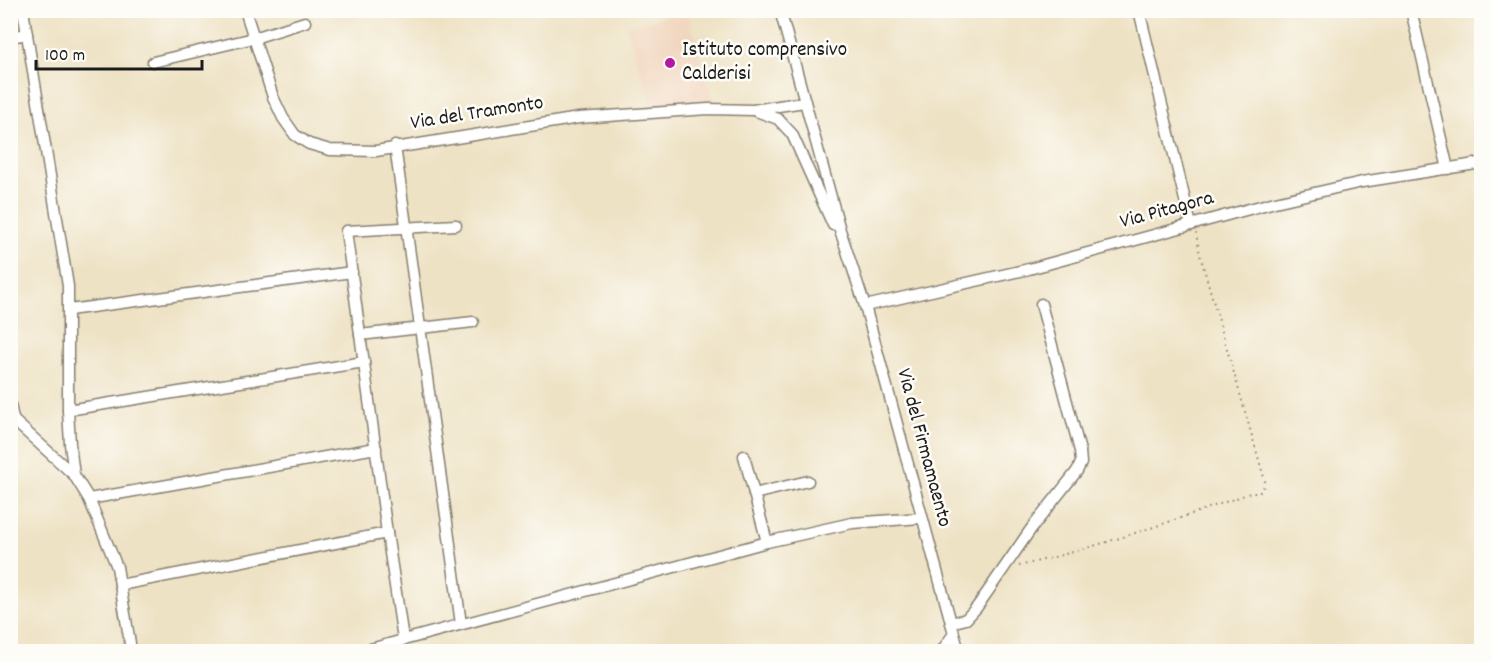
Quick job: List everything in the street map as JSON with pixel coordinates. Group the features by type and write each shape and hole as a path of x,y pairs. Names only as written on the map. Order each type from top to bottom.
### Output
{"street":[{"path":"23,10 69,286 68,410 74,475"},
{"name":"Via del Tramonto","path":"245,10 273,97 283,118 295,135 309,144 330,150 376,151 395,146 579,118 708,110 753,110 804,102"},
{"name":"Via del Firmamaento","path":"780,10 804,102 865,306 959,651"},
{"path":"1139,10 1193,225"},
{"path":"1411,10 1448,169"},
{"path":"153,62 254,38 305,22"},
{"path":"10,37 27,34"},
{"name":"Via del Firmamaento","path":"753,110 777,119 792,134 848,255"},
{"path":"395,146 461,624"},
{"name":"Via Pitagora","path":"865,306 1029,269 1275,202 1352,184 1482,163"},
{"path":"403,639 346,231 456,225"},
{"path":"69,310 352,272"},
{"path":"951,623 966,619 1077,471 1081,462 1041,304"},
{"path":"360,335 473,322"},
{"path":"68,410 364,362"},
{"path":"10,404 12,418 74,475 89,499 117,567 130,643 129,651"},
{"path":"89,499 376,448"},
{"path":"744,456 767,542"},
{"path":"754,494 808,481"},
{"path":"359,651 767,542 852,523 921,518"},
{"path":"120,585 387,533"},
{"path":"941,651 954,635"}],"path":[{"path":"1005,567 1011,568 1097,546 1250,493 1258,493 1263,488 1264,481 1193,225"}],"shaded area":[{"name":"Istituto comprensivo Calderisi","path":"687,11 714,101 651,106 626,26"}],"place":[{"name":"Istituto comprensivo Calderisi","path":"670,63"}]}
